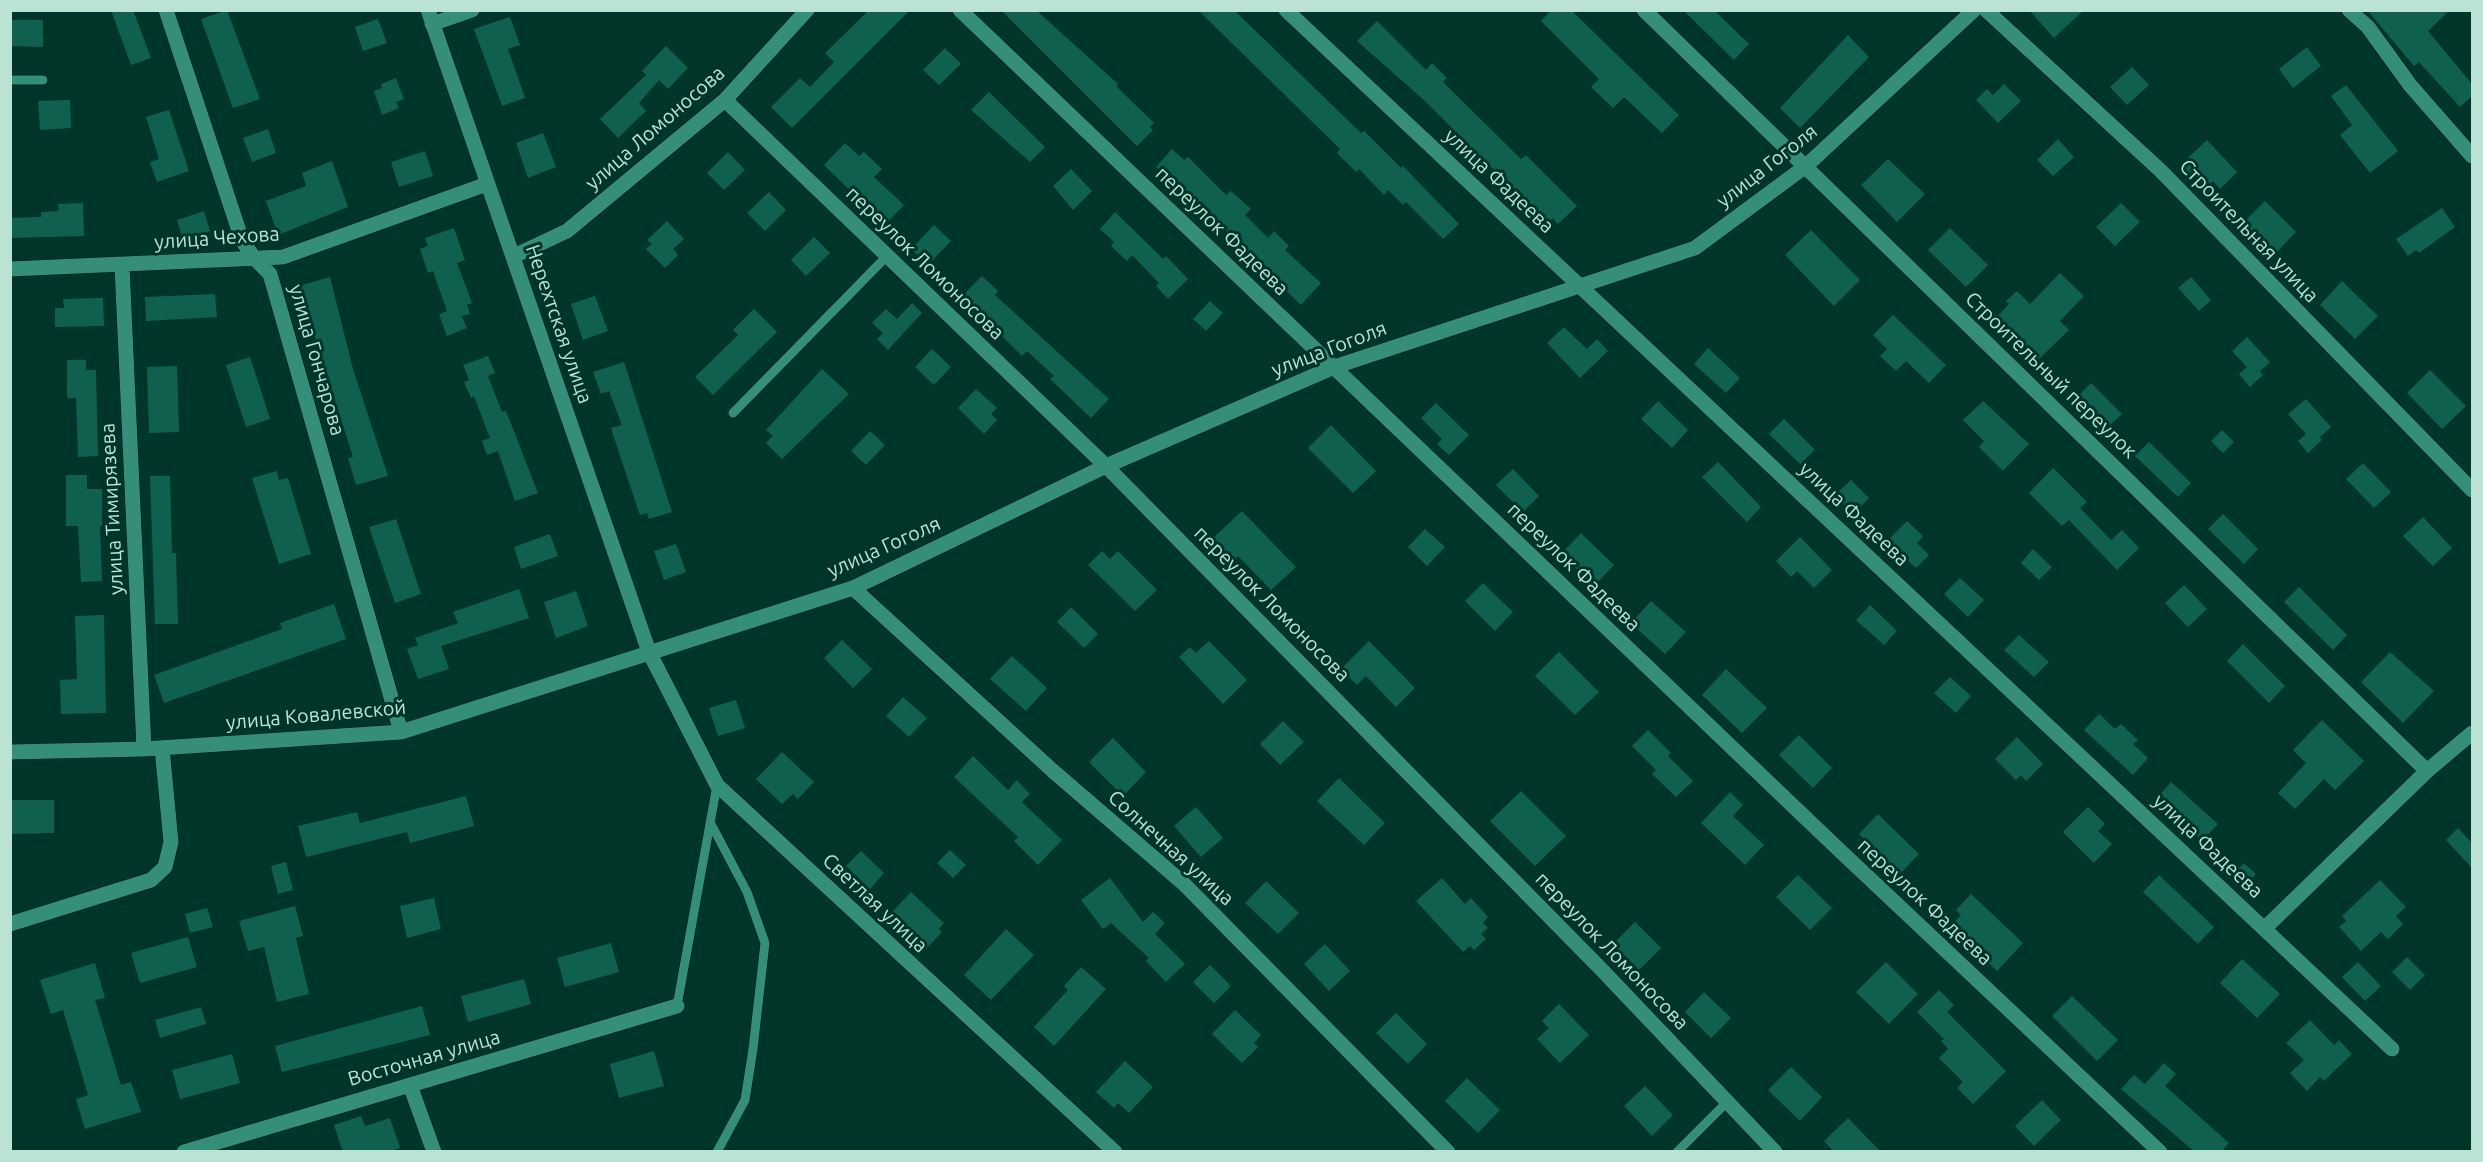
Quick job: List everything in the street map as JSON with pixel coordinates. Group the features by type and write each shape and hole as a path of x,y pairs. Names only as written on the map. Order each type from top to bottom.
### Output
{"street":[{"name":"улица Гончарова","path":"166,10 242,240 254,258 270,274 401,732"},
{"path":"430,17 472,10"},
{"name":"улица Ломоносова","path":"514,256 567,231 725,100 807,10"},
{"name":"переулок Фадеева","path":"960,10 1835,846 2160,1152"},
{"name":"улица Фадеева","path":"1286,10 2392,1049"},
{"name":"Строительный переулок","path":"1644,10 2427,771"},
{"name":"улица Гоголя","path":"649,652 853,588 1106,466 1334,367 1695,248 1806,166 1974,10"},
{"name":"Строительная улица","path":"1986,10 2161,171 2472,490"},
{"path":"2349,10 2368,27 2410,85 2472,156"},
{"name":"Нерехтская улица","path":"430,17 649,652"},
{"name":"переулок Ломоносова","path":"725,100 1106,466 1601,969 1775,1152"},
{"name":"улица Чехова","path":"10,269 122,266 283,257 488,184"},
{"name":"улица Тимирязева","path":"122,266 144,749"},
{"name":"Солнечная улица","path":"853,588 1053,771 1183,882 1448,1152"},
{"name":"улица Ковалевской","path":"10,752 144,749 401,732 649,652"},
{"name":"Светлая улица","path":"649,652 717,785 1115,1152"},
{"path":"2265,928 2427,771 2472,733"},
{"path":"10,924 151,880 165,867 171,842 162,748"},
{"name":"Восточная улица","path":"183,1152 677,1006"},
{"path":"410,1085 434,1152"}],"lane":[{"path":"10,80 43,80"},
{"path":"733,413 887,256"},
{"path":"677,1006 717,785"},
{"path":"710,822 747,892 765,943 745,1100 717,1152"},
{"path":"1677,1152 1728,1101"}],"building":[{"path":"111,10 133,10 151,58 131,65"},
{"path":"227,10 260,99 233,108 201,19"},
{"path":"869,10 910,10 792,128 771,107 800,78 810,87 834,62 825,53"},
{"path":"1001,10 1036,10 1118,84 1116,86 1154,123 1150,127 1153,130 1137,146"},
{"path":"1198,10 1234,10 1361,133 1364,131 1401,168 1403,166 1459,224 1443,239 1406,202 1403,205 1388,190 1384,195 1359,169 1356,172 1337,153 1340,149"},
{"path":"1551,10 1571,10 1679,115 1662,133 1624,97 1613,108 1591,87 1599,79 1541,21"},
{"path":"1683,10 1714,10 1749,44 1734,60"},
{"path":"2029,10 2084,10 2054,38"},
{"path":"2367,10 2450,10 2428,31 2472,84 2472,96 2460,107 2419,62 2414,66"},
{"path":"510,17 520,45 508,49 525,98 502,106 474,29"},
{"path":"378,19 387,43 363,51 355,27"},
{"path":"10,20 43,20 43,47 10,46"},
{"path":"1377,21 1426,70 1432,63 1447,78 1443,82 1521,159 1526,155 1577,206 1558,224 1553,218 1547,223 1425,101 1357,41"},
{"path":"1848,35 1869,57 1800,128 1780,108"},
{"path":"666,46 688,68 668,89 659,80 639,103 646,111 618,138 600,119 646,75 642,71"},
{"path":"2307,47 2321,66 2293,88 2279,69"},
{"path":"945,48 961,64 939,85 923,70"},
{"path":"2132,67 2149,85 2127,105 2110,87"},
{"path":"396,78 404,99 396,102 399,108 382,115 374,91 382,88 381,84"},
{"path":"2004,84 2021,101 1998,123 1976,100 1987,89 1993,95"},
{"path":"2346,85 2398,151 2370,173 2340,135 2352,125 2331,96"},
{"path":"989,92 1045,147 1030,162 971,110"},
{"path":"70,100 71,128 40,130 38,101"},
{"path":"169,110 189,171 157,182 150,162 159,159 146,117"},
{"path":"268,129 276,153 252,162 243,138"},
{"path":"543,133 556,167 528,178 516,143"},
{"path":"2058,139 2074,157 2053,176 2037,160"},
{"path":"2207,140 2237,172 2220,189 2213,181 2202,191 2179,166"},
{"path":"845,143 859,156 864,152 882,169 874,177 904,205 885,225 824,165"},
{"path":"1172,149 1184,160 1188,157 1226,195 1231,191 1251,209 1245,215 1268,238 1274,231 1289,246 1285,250 1321,283 1301,305 1280,285 1282,283 1156,167"},
{"path":"425,151 433,176 399,187 391,162"},
{"path":"728,152 745,170 724,190 707,173"},
{"path":"1888,159 1925,194 1897,222 1861,185"},
{"path":"332,161 348,207 278,235 266,201 306,186 302,173"},
{"path":"1071,169 1092,191 1073,210 1053,186"},
{"path":"769,192 786,210 765,231 747,213"},
{"path":"2265,201 2296,232 2274,255 2243,223"},
{"path":"83,203 84,236 10,238 10,218 41,217 41,212 59,211 58,204"},
{"path":"2121,203 2140,222 2115,246 2096,227"},
{"path":"2442,208 2455,227 2419,253 2416,250 2408,256 2396,239"},
{"path":"204,211 210,231 183,239 177,220"},
{"path":"1115,212 1163,259 1166,256 1188,279 1168,299 1156,286 1159,283 1132,255 1127,261 1111,246 1114,242 1100,229"},
{"path":"667,221 684,239 673,249 678,255 665,268 646,249 652,244 647,240"},
{"path":"934,225 951,241 928,265 911,249"},
{"path":"454,228 465,260 457,263 472,303 467,305 470,314 462,316 467,328 447,336 439,314 447,311 433,271 428,273 420,249 428,246 425,238"},
{"path":"1950,228 1988,265 1966,287 1928,250"},
{"path":"1811,230 1860,280 1834,306 1785,255"},
{"path":"814,237 830,253 806,276 791,260"},
{"path":"2060,273 2084,296 2060,321 2069,330 2038,360 1996,318 2009,304 2006,301 2017,291 2030,304"},
{"path":"982,276 998,291 995,295 1109,399 1091,418 1050,379 1054,376 1027,351 1022,356 962,296"},
{"path":"330,277 353,369 388,476 356,485 348,458 353,457 299,286"},
{"path":"2191,277 2211,300 2199,311 2178,288"},
{"path":"2342,281 2378,316 2355,339 2320,305"},
{"path":"215,294 217,317 146,321 145,297"},
{"path":"595,296 608,331 583,340 571,304"},
{"path":"103,298 104,326 55,327 55,308 64,308 63,299"},
{"path":"1210,301 1223,313 1206,331 1193,319"},
{"path":"912,303 922,313 888,350 877,339 883,333 872,323 886,309 897,319"},
{"path":"754,309 777,332 713,395 695,377 738,335 733,330"},
{"path":"1893,315 1946,365 1929,383 1906,361 1896,371 1880,356 1887,349 1873,335"},
{"path":"1564,327 1587,349 1597,339 1608,351 1580,378 1547,343"},
{"path":"2247,337 2270,362 2260,371 2263,375 2250,387 2239,374 2247,367 2232,351"},
{"path":"1708,348 1740,378 1726,393 1694,364"},
{"path":"932,349 951,367 934,385 915,367"},
{"path":"488,356 495,373 488,376 502,412 506,411 538,493 515,501 498,451 487,455 482,441 490,438 474,396 471,398 464,382 469,380 463,365"},
{"path":"250,357 270,419 246,427 226,365"},
{"path":"67,360 86,360 86,370 96,370 98,456 78,457 76,398 67,398"},
{"path":"624,362 672,512 649,519 647,513 640,515 611,428 622,425 609,391 601,394 593,372"},
{"path":"177,366 179,432 149,433 147,367"},
{"path":"822,369 849,394 782,459 766,443 773,436 766,430"},
{"path":"2430,370 2466,406 2442,429 2407,393"},
{"path":"2091,383 2122,414 2108,427 2078,396"},
{"path":"976,389 997,408 991,414 997,420 984,434 958,408"},
{"path":"2306,399 2331,427 2320,437 2322,440 2308,453 2298,441 2306,434 2288,414"},
{"path":"1658,401 1688,430 1672,448 1641,419"},
{"path":"1983,401 2029,444 2003,471 1979,447 1984,441 1963,420"},
{"path":"1436,403 1469,435 1449,455 1437,444 1442,439 1421,418"},
{"path":"1784,419 1815,450 1800,464 1769,434"},
{"path":"1331,425 1376,471 1353,493 1308,448"},
{"path":"2222,430 2234,442 2223,453 2211,441"},
{"path":"870,431 885,445 866,465 851,451"},
{"path":"2149,442 2191,483 2178,497 2135,456"},
{"path":"1718,462 1761,507 1747,522 1702,477"},
{"path":"2363,463 2391,492 2374,508 2346,479"},
{"path":"2053,468 2087,502 2080,508 2111,540 2122,530 2139,548 2117,570 2069,520 2062,526 2029,493"},
{"path":"1513,469 1539,496 1523,512 1496,485"},
{"path":"277,471 279,480 288,478 311,554 279,564 252,478"},
{"path":"66,475 87,475 87,489 102,489 102,526 100,526 102,581 81,582 78,526 66,526"},
{"path":"150,476 170,476 172,553 176,553 178,624 155,624"},
{"path":"1851,480 1869,498 1853,514 1835,495"},
{"path":"1242,511 1296,567 1271,590 1238,556 1231,563 1210,541"},
{"path":"2223,514 2258,549 2244,564 2208,529"},
{"path":"2423,517 2452,548 2433,566 2403,536"},
{"path":"396,519 421,594 395,603 369,527"},
{"path":"1907,521 1923,536 1917,543 1929,555 1916,568 1887,541"},
{"path":"1425,529 1445,547 1427,566 1408,547"},
{"path":"1581,533 1614,565 1594,586 1561,554"},
{"path":"550,534 558,556 521,569 514,547"},
{"path":"1800,537 1832,570 1814,588 1797,571 1791,577 1776,561"},
{"path":"676,544 686,572 664,580 654,551"},
{"path":"2033,549 2052,567 2039,580 2021,563"},
{"path":"1102,551 1110,559 1118,551 1157,590 1135,611 1088,565"},
{"path":"1960,578 1984,600 1968,617 1944,594"},
{"path":"1483,583 1513,612 1495,631 1465,601"},
{"path":"2184,585 2207,609 2188,627 2165,603"},
{"path":"2299,587 2347,635 2333,650 2284,602"},
{"path":"519,589 529,618 441,646 449,669 418,679 407,649 418,645 415,638 458,623 453,612"},
{"path":"576,591 588,626 556,638 544,602"},
{"path":"1651,601 1686,632 1665,654 1631,623"},
{"path":"334,604 346,639 164,703 154,675 282,629 280,623"},
{"path":"1870,605 1897,631 1884,645 1856,620"},
{"path":"1071,607 1098,634 1084,648 1057,622"},
{"path":"104,615 106,713 61,714 60,680 77,679 75,616"},
{"path":"2019,635 2049,662 2034,677 2004,650"},
{"path":"842,640 872,669 853,688 824,658"},
{"path":"1209,641 1247,680 1223,704 1179,657 1190,647 1196,653"},
{"path":"1369,641 1415,688 1396,707 1366,676 1357,685 1341,669"},
{"path":"2243,644 2285,686 2269,703 2227,661"},
{"path":"1559,652 1599,692 1575,715 1535,676"},
{"path":"2390,652 2434,691 2403,723 2361,682"},
{"path":"1012,656 1047,688 1026,711 990,679"},
{"path":"1726,669 1767,708 1742,733 1702,695"},
{"path":"1950,677 1971,696 1956,713 1934,693"},
{"path":"903,697 927,718 909,737 886,716"},
{"path":"736,700 745,728 718,736 709,708"},
{"path":"2099,714 2115,729 2121,724 2138,740 2133,744 2148,758 2133,775 2084,730"},
{"path":"2322,720 2364,761 2335,790 2324,779 2295,809 2278,793 2306,763 2293,750"},
{"path":"1283,721 1304,742 1280,765 1260,744"},
{"path":"1648,730 1671,753 1668,756 1693,781 1676,797 1652,774 1656,770 1632,746"},
{"path":"1799,735 1832,768 1813,788 1779,755"},
{"path":"2017,737 2043,764 2026,781 2021,775 2016,780 1995,759"},
{"path":"1113,738 1146,772 1123,796 1089,762"},
{"path":"782,752 814,782 798,799 793,794 782,804 756,779"},
{"path":"973,756 1008,790 1017,780 1030,794 1022,802 1062,840 1038,865 1014,841 1018,837 954,777"},
{"path":"1339,778 1385,823 1364,845 1317,801"},
{"path":"2171,782 2218,824 2202,841 2156,799"},
{"path":"1521,791 1566,836 1535,866 1490,821"},
{"path":"1730,792 1743,805 1733,816 1764,845 1745,865 1701,823"},
{"path":"466,796 474,826 410,843 407,832 306,857 298,826 357,812 360,823"},
{"path":"10,800 54,800 54,833 10,834"},
{"path":"1196,807 1223,838 1201,857 1174,826"},
{"path":"2088,807 2105,824 2098,831 2112,844 2094,863 2063,832"},
{"path":"1878,814 1919,854 1900,874 1859,834"},
{"path":"2458,828 2472,843 2472,868 2446,840"},
{"path":"950,850 966,865 953,878 937,863"},
{"path":"861,851 884,873 870,889 846,866"},
{"path":"286,862 293,890 278,894 271,866"},
{"path":"2244,863 2256,874 2244,887 2232,876"},
{"path":"1798,875 1832,908 1810,930 1776,897"},
{"path":"2159,875 2214,927 2198,944 2143,892"},
{"path":"1110,878 1143,922 1153,912 1165,923 1155,934 1185,964 1166,982 1146,961 1149,958 1111,923 1103,929 1081,900"},
{"path":"1442,878 1465,904 1471,898 1488,917 1483,923 1488,928 1481,934 1486,939 1474,950 1470,946 1463,952 1416,901"},
{"path":"2380,880 2406,907 2396,916 2403,924 2388,939 2381,932 2361,951 2339,927 2346,921 2342,916"},
{"path":"1266,881 1299,913 1278,934 1245,903"},
{"path":"911,892 944,923 939,929 942,932 926,949 889,915"},
{"path":"1971,894 2023,943 1997,971 1950,927 1961,915 1956,910"},
{"path":"434,898 441,929 407,938 400,906"},
{"path":"295,906 303,936 296,938 309,994 277,1002 264,947 248,951 239,921"},
{"path":"207,908 213,927 190,933 185,914"},
{"path":"1635,922 1661,948 1639,970 1613,944"},
{"path":"1006,929 1034,955 991,1000 964,975"},
{"path":"188,937 197,967 140,983 131,953"},
{"path":"611,943 619,972 565,987 557,958"},
{"path":"1325,944 1350,971 1329,991 1304,964"},
{"path":"2407,957 2425,975 2410,990 2392,972"},
{"path":"2242,959 2280,994 2257,1018 2220,983"},
{"path":"1886,962 1918,994 1889,1024 1856,992"},
{"path":"2358,962 2381,986 2365,1001 2342,977"},
{"path":"95,963 105,998 95,1000 121,1085 131,1082 141,1112 85,1129 76,1099 88,1095 63,1010 51,1014 40,980"},
{"path":"1210,965 1231,986 1214,1003 1193,982"},
{"path":"1081,967 1106,989 1054,1046 1034,1027 1068,990 1064,986"},
{"path":"524,979 531,1004 468,1022 461,996"},
{"path":"1939,990 1954,1005 1947,1012 2006,1071 1973,1104 1957,1088 1963,1082 1939,1058 1948,1049 1941,1041 1944,1039 1917,1012"},
{"path":"1704,992 1731,1018 1711,1038 1685,1012"},
{"path":"2072,996 2118,1040 2097,1061 2052,1016"},
{"path":"1559,1004 1589,1035 1560,1063 1537,1039 1549,1028 1542,1021"},
{"path":"422,1006 430,1035 282,1072 275,1046"},
{"path":"201,1007 206,1024 160,1038 155,1020"},
{"path":"1235,1010 1261,1035 1254,1043 1258,1047 1242,1063 1212,1034"},
{"path":"1396,1013 1427,1044 1408,1064 1376,1033"},
{"path":"2310,1020 2334,1045 2339,1040 2352,1054 2324,1081 2320,1077 2307,1091 2290,1073 2304,1060 2286,1043"},
{"path":"654,1051 664,1086 619,1098 610,1064"},
{"path":"232,1054 240,1083 180,1099 172,1070"},
{"path":"1125,1061 1153,1087 1129,1113 1118,1103 1114,1108 1096,1092"},
{"path":"2164,1063 2176,1074 2165,1086 2229,1143 2221,1152 2195,1152 2121,1089 2134,1075 2145,1084"},
{"path":"1791,1067 1822,1097 1800,1121 1768,1090"},
{"path":"1467,1078 1500,1110 1478,1133 1445,1101"},
{"path":"1645,1086 1673,1115 1652,1136 1624,1106"},
{"path":"2042,1100 2061,1120 2034,1146 2015,1126"},
{"path":"361,1116 365,1126 390,1118 400,1148 388,1152 343,1152 334,1125"},
{"path":"1848,1118 1881,1152 1834,1152 1824,1141"}]}
